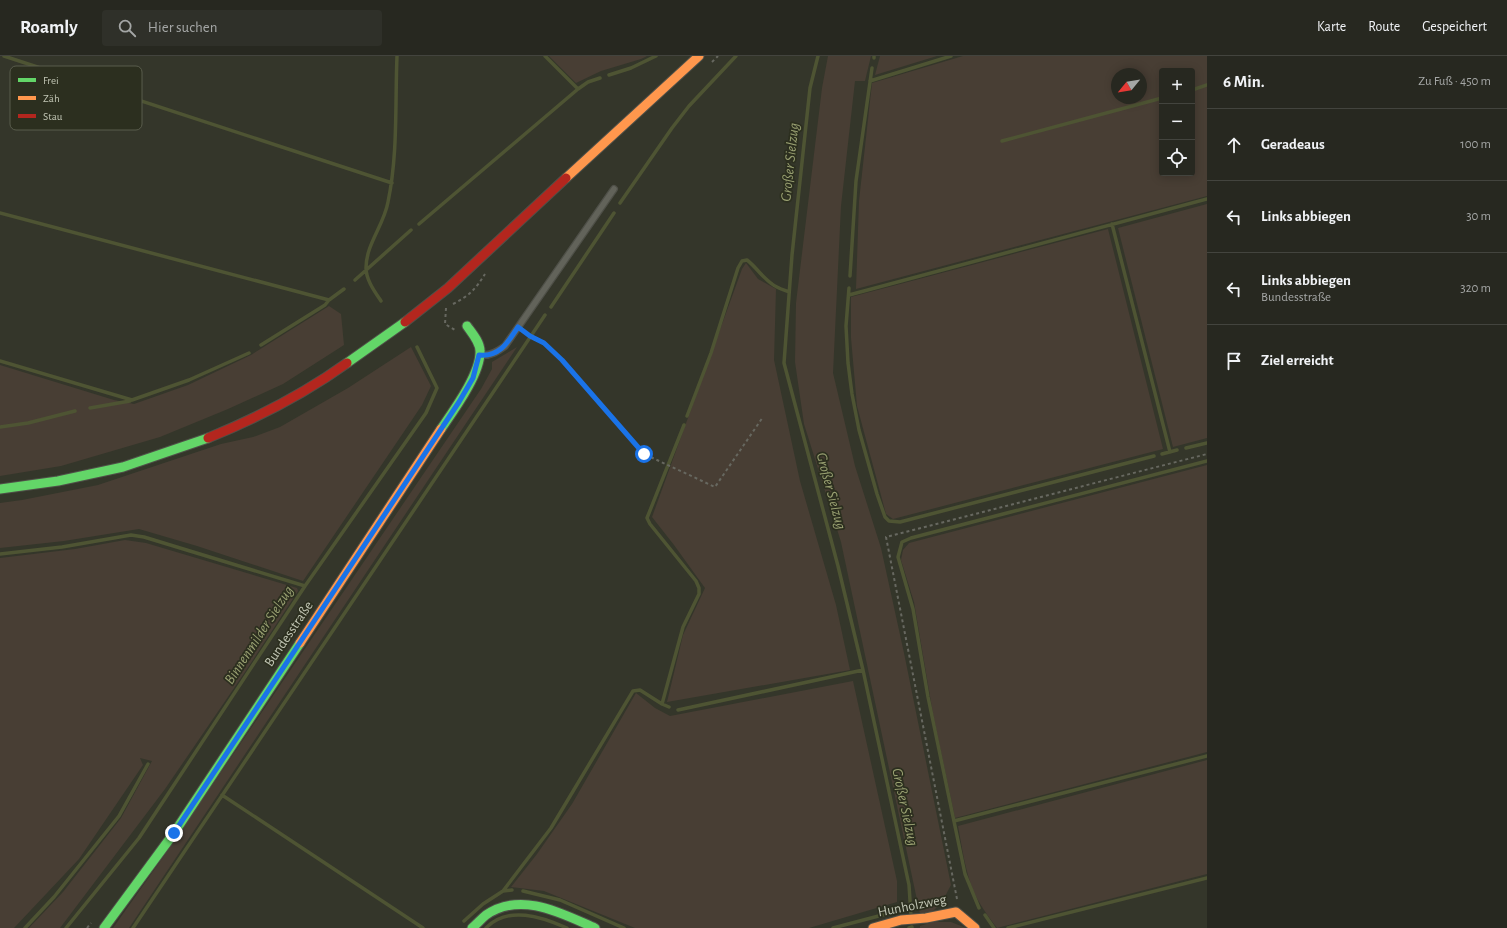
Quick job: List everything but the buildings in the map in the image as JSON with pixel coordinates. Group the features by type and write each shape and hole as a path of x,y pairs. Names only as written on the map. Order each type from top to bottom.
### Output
{"main road":[{"path":"0,489 58,481 123,467 186,446 230,429 293,398 336,371 405,322 459,278 699,56"},
{"path":"467,326 480,351"},
{"name":"Bundesstraße","path":"104,928 174,833 459,402 473,378 480,351"},
{"path":"472,928 485,916 495,910 508,905 522,903 545,907 595,928"},
{"name":"Hunholzweg","path":"873,928 901,920 926,918 956,912 976,928"}],"lane":[{"path":"480,351 486,356 505,346 614,188"}],"path":[{"path":"518,327 530,336 544,343 562,360 644,454 716,487 763,417"},
{"path":"956,912 956,892 886,537 1207,454"}],"shaded area":[{"path":"549,56 647,56 601,71 576,83"},
{"path":"828,56 871,56 865,81 855,81 841,206 833,373 855,466 881,548 951,885 942,902 931,913 920,914 841,542 804,424 795,362 796,303 822,88"},
{"path":"880,56 937,56 875,75"},
{"path":"963,56 1207,56 1207,196 856,289 859,201 872,83"},
{"path":"1207,204 1207,438 1173,447 1118,228"},
{"path":"1108,229 1163,449 893,519 886,514 857,406 851,338 851,297"},
{"path":"746,263 758,279 776,289 774,360 800,481 836,605 850,670 667,702 683,635 705,588 652,517 742,269"},
{"path":"329,306 341,314 344,345 283,384 160,437 61,466 0,476 0,365 114,400 134,404 188,385 251,355"},
{"path":"411,347 431,386 422,405 303,581 197,546 139,529 64,541 0,548 0,503 98,485 221,444 253,437 280,427 348,388"},
{"path":"517,347 129,928 113,928 171,846 481,389 492,369 492,362"},
{"path":"1207,465 1207,752 955,818 933,714 914,602 901,560 903,550 909,543"},
{"path":"125,540 146,543 297,588 298,591 165,789 60,928 29,928 63,892 121,818 152,761 140,758 143,765 79,859 14,928 0,928 0,558 75,549"},
{"path":"853,681 897,881 897,902 809,928 635,928 544,891 511,887 537,854 572,804 636,693 655,708 670,716"},
{"path":"1207,760 1207,874 997,928 981,905 973,890 966,866 958,826"},
{"path":"933,922 951,922 966,928 920,928 920,926"}],"waterway":[{"path":"4,56 35,66"},
{"name":"Binnenmilder Sielzug","path":"381,301 369,281 366,268 369,251 386,210 391,184 396,129 397,56"},
{"path":"545,56 578,89"},
{"path":"609,75 631,68 656,56"},
{"path":"620,203 689,106 736,56"},
{"name":"Großer Sielzug","path":"818,56 810,88 792,255 784,363 838,566 863,670 909,885 911,916"},
{"path":"870,81 951,56"},
{"path":"850,276 856,181 872,68"},
{"path":"419,224 578,89 588,82 600,78"},
{"path":"1195,89 1207,85"},
{"path":"1002,141 1159,99"},
{"path":"142,101 392,183"},
{"path":"849,295 1207,199"},
{"path":"0,213 329,300"},
{"path":"551,307 614,213"},
{"path":"1112,224 1170,452"},
{"path":"355,280 411,230"},
{"path":"687,416 711,353 738,268 742,261 747,260 772,284 789,292"},
{"path":"849,288 846,326 848,363 852,394 859,430 877,494 885,517 889,521 900,522 1154,456"},
{"path":"261,345 325,305 329,300 344,289"},
{"path":"133,928 545,315"},
{"name":"Binnenmilder Sielzug","path":"66,928 139,838 305,586 426,413 437,388 417,347"},
{"path":"0,361 132,400 189,380 249,353"},
{"path":"90,408 130,401"},
{"path":"0,427 28,423 75,411"},
{"path":"662,704 683,627 699,594 699,588 696,581 650,524 647,518 684,425"},
{"path":"1186,448 1207,443"},
{"path":"1162,454 1177,450"},
{"path":"979,908 965,874 928,697 913,609 898,557 902,542 911,538 1207,461"},
{"path":"0,554 62,547 131,535 144,537 305,586"},
{"path":"678,710 863,670"},
{"path":"464,921 483,904 503,891 551,828 633,691 640,690 669,707"},
{"path":"954,821 1207,756"},
{"path":"25,928 54,897 119,816 148,764"},
{"path":"222,795 423,928"},
{"path":"1008,928 1207,878"},
{"path":"503,891 512,890"},
{"path":"523,891 560,900 624,928"},
{"path":"833,928 890,913 911,905"},
{"path":"486,928 495,921 504,917 515,915 536,917 567,928"},
{"path":"985,915 994,928"}],"traffic: fast":[{"path":"347,363 405,322"},
{"path":"441,429 466,391 472,380 479,360 479,344 467,326"},
{"path":"0,489 58,481 123,467 208,438"},
{"path":"104,928 174,833 300,643"},
{"path":"472,928 486,915 499,908 513,905 541,907 569,916 595,928"}],"traffic: slow":[{"path":"566,178 699,56"},
{"path":"300,643 441,429"},
{"path":"873,928 901,920 926,918 956,912 975,928"}],"traffic: jam":[{"path":"405,322 448,288 566,178"},
{"path":"208,438 280,405 347,363"}],"route":[{"path":"174,833 459,402 473,378 479,355 486,356 495,353 505,346 518,327 530,336 544,343 562,360 644,454"}]}
